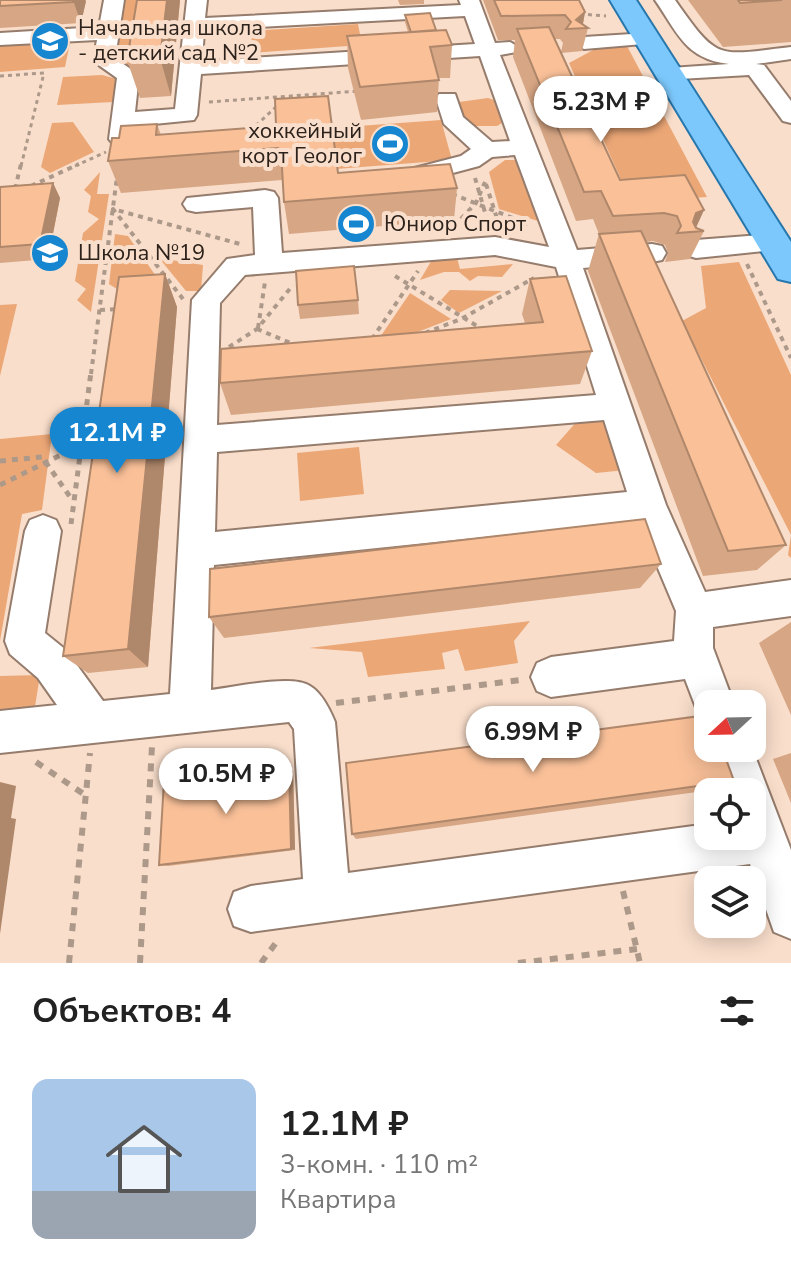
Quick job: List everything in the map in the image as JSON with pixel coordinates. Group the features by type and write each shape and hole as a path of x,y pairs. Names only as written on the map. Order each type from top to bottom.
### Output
{"main road":[{"path":"623,0 783,256"}],"street":[{"path":"98,0 104,61 128,75 120,148"},
{"path":"100,33 114,0"},
{"path":"123,120 186,115 197,0"},
{"path":"665,0 699,48 713,55 729,58 791,53"},
{"path":"194,25 470,5 562,248 649,505 695,611 693,648 709,690"},
{"path":"0,39 100,33"},
{"path":"584,43 648,39"},
{"path":"191,68 527,47"},
{"path":"670,75 791,68"},
{"path":"756,70 791,116"},
{"path":"447,99 452,119 478,155"},
{"path":"383,179 410,177 478,155 524,147"},
{"path":"196,204 265,198 269,257"},
{"path":"173,712 197,550 199,440 196,301 237,266 269,257 313,259 501,247 652,253"},
{"path":"696,249 783,256"},
{"path":"199,440 616,406"},
{"path":"197,550 649,505"},
{"path":"56,532 24,641 52,664 93,721"},
{"path":"695,611 791,598"},
{"path":"551,677 696,658"},
{"path":"12,743 93,721 298,701 314,722 327,898"},
{"path":"251,909 615,859 694,838"},
{"path":"766,842 791,915"}],"path":[{"path":"0,76 44,73 14,195"},
{"path":"189,104 363,91"},
{"path":"242,138 287,97"},
{"path":"56,532 74,502 120,148"},
{"path":"478,155 484,206 501,247"},
{"path":"478,155 501,247"},
{"path":"410,177 494,210 562,248 461,319 417,336"},
{"path":"113,209 269,257 257,329"},
{"path":"113,209 196,301"},
{"path":"362,255 461,319 485,330"},
{"path":"257,329 313,259"},
{"path":"171,303 196,301"},
{"path":"100,310 128,308"},
{"path":"257,329 297,346"},
{"path":"0,485 81,444"},
{"path":"0,461 42,457 74,502"},
{"path":"304,707 551,677"},
{"path":"140,963 173,712"},
{"path":"69,963 93,721"},
{"path":"12,743 85,795"},
{"path":"615,859 640,963"},
{"path":"518,963 637,949"}],"shaded area":[{"path":"123,0 140,0 130,67 111,57"},
{"path":"358,24 362,45 252,53 251,31"},
{"path":"71,38 65,67 0,72 0,42"},
{"path":"627,46 707,197 631,202 569,63 595,49"},
{"path":"102,75 117,79 113,102 57,105 63,77"},
{"path":"494,100 502,123 497,126 466,126 459,102"},
{"name":"хоккейный корт Геолог","path":"441,120 452,160 336,169 331,128"},
{"path":"73,122 94,152 50,173 41,167 52,123"},
{"path":"505,160 520,160 538,221 499,209 489,172"},
{"path":"100,172 97,194 109,194 91,312 77,300 86,289 75,281 83,233 99,219 88,212 91,196 84,190"},
{"path":"115,234 128,236 165,289 128,296 109,284"},
{"path":"436,253 456,254 460,269 513,264 502,277 478,276 470,281 459,272 444,272 420,280"},
{"path":"159,258 203,265 201,291 186,291"},
{"path":"739,262 791,375 791,535 682,321 706,308 701,266"},
{"path":"450,290 502,291 459,313 441,300"},
{"path":"410,293 451,319 387,344 374,346"},
{"path":"17,304 0,376 0,305"},
{"path":"609,416 626,470 596,473 556,445 579,419"},
{"path":"52,434 42,510 22,514 0,641 0,439"},
{"path":"359,447 364,494 300,501 297,453"},
{"path":"530,621 514,641 518,663 465,671 458,649 442,653 445,669 368,677 362,652 309,648"},
{"path":"40,675 34,713 0,717 0,676"}],"building":[{"path":"0,0 73,0 73,2 0,6"},
{"path":"137,0 167,0 160,58 127,60"},
{"path":"494,0 579,0 585,12 576,20 588,28 566,29 571,22 565,15 501,16"},
{"path":"738,0 782,0 740,3"},
{"path":"430,13 436,30 411,32 405,15"},
{"path":"549,27 620,180 685,175 704,210 696,213 693,222 696,228 704,231 677,233 681,226 677,216 664,213 613,216 601,191 584,192 517,29"},
{"path":"446,30 452,45 430,47 439,80 360,87 347,36"},
{"path":"328,96 338,173 450,164 457,188 284,202 281,151 278,148 108,161 112,138 119,138 121,126 157,124 156,135 276,126 275,99"},
{"path":"53,183 40,244 0,247 0,187"},
{"path":"641,231 786,545 728,551 599,234"},
{"path":"354,266 358,300 298,305 296,271"},
{"path":"165,274 128,649 63,656 119,277"},
{"path":"566,276 592,351 220,383 221,349 543,322 530,279"},
{"path":"645,519 661,564 209,617 210,569"},
{"path":"694,717 694,762 727,762 733,778 694,778 694,787 352,834 346,763"},
{"path":"289,767 291,849 159,865 164,781"}],"place":[{"name":"Начальная школа - детский сад №2","path":"50,41"},
{"name":"хоккейный корт Геолог","path":"390,144"},
{"name":"Юниор Спорт","path":"356,224"},
{"name":"Школа №19","path":"50,253"}]}
